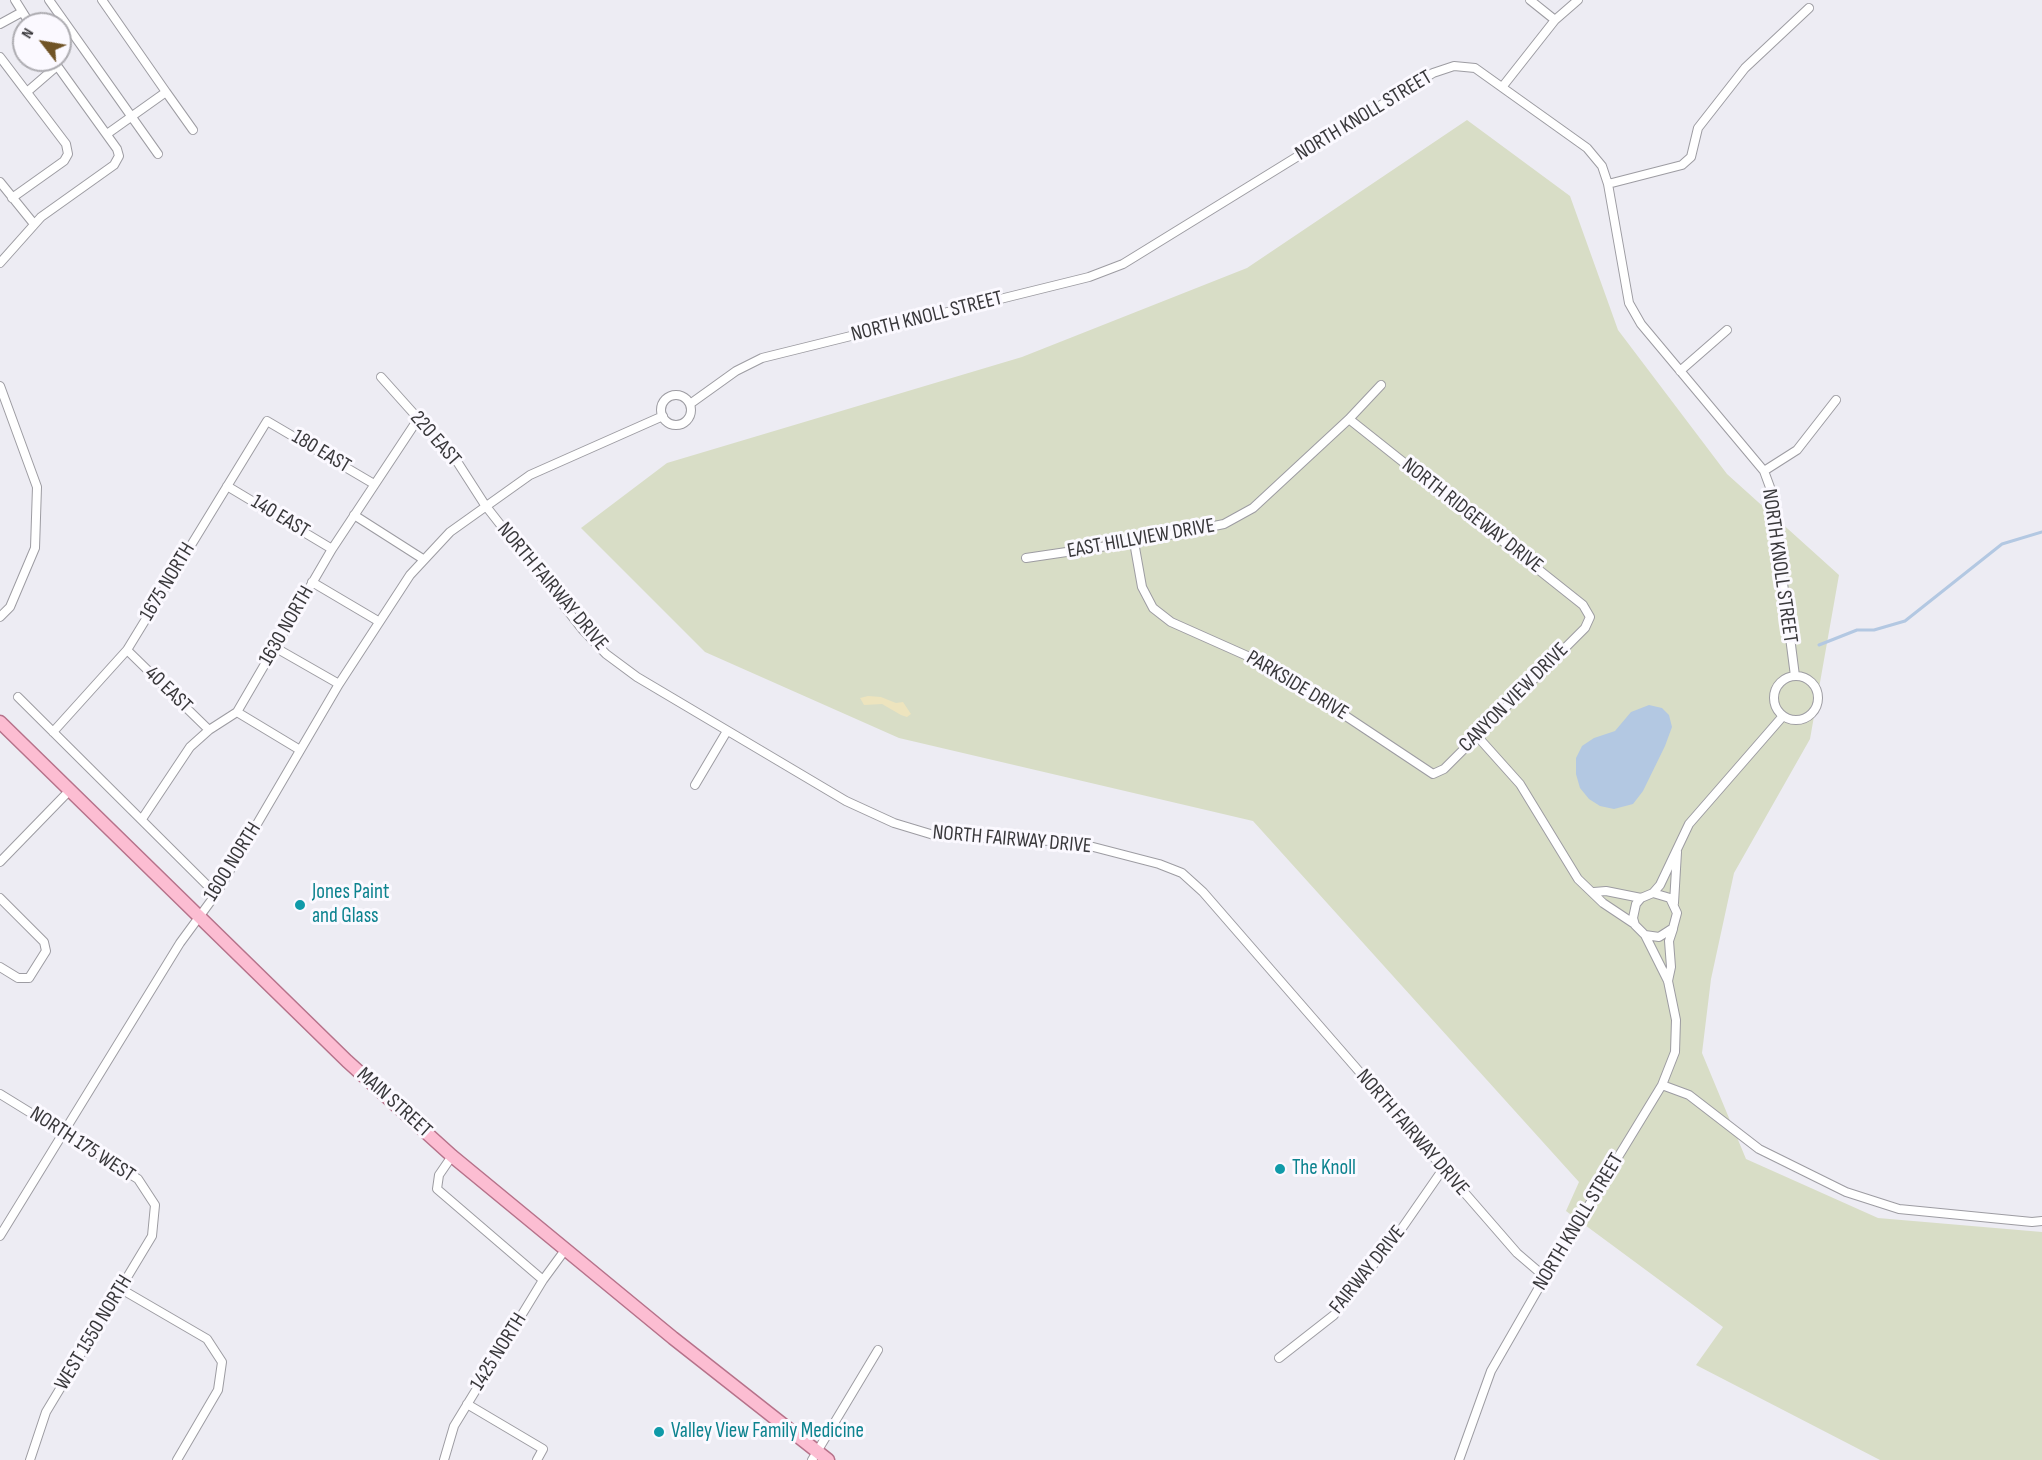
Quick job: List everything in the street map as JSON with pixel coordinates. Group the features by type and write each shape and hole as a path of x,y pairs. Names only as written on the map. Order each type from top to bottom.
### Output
{"main road":[{"name":"MAIN STREET","path":"0,722 347,1061 452,1156 814,1456 828,1460"}],"street":[{"path":"15,0 22,12"},
{"path":"48,0 158,153"},
{"path":"102,0 193,130"},
{"path":"1530,0 1555,20"},
{"path":"1503,86 1555,20 1578,0"},
{"path":"1608,184 1682,165 1691,156 1698,128 1738,76 1809,8"},
{"path":"0,57 66,144 68,154 64,161 12,198"},
{"name":"NORTH KNOLL STREET","path":"663,416 673,425 683,424 691,413 690,404 736,371 762,358 1089,277 1124,264 1433,73 1454,66 1475,68 1587,148 1602,166 1608,184 1629,303 1641,324 1764,471 1771,490 1795,676"},
{"path":"27,92 46,72"},
{"path":"1,260 34,224 114,165 119,156 107,134 62,72"},
{"path":"107,134 166,92"},
{"path":"0,182 34,224"},
{"path":"1680,371 1727,330"},
{"name":"220 EAST","path":"381,377 458,464 485,505"},
{"name":"EAST HILLVIEW DRIVE","path":"1026,558 1134,542 1224,524 1253,508 1349,419 1381,385"},
{"path":"0,386 37,488 35,548 10,607 0,618"},
{"path":"485,505 530,475 663,416 664,402 673,396 683,397 690,404"},
{"path":"1764,471 1797,450 1836,400"},
{"name":"1630 NORTH","path":"142,819 190,747 209,730 237,712 332,549 418,419"},
{"name":"NORTH RIDGEWAY DRIVE","path":"1349,419 1583,605 1590,617"},
{"name":"180 EAST","path":"267,421 374,484"},
{"name":"1675 NORTH","path":"54,732 127,650 267,421"},
{"name":"140 EAST","path":"228,486 332,549"},
{"name":"1600 NORTH","path":"0,1236 63,1131 199,916 216,894 378,621 423,559 450,532 485,505"},
{"name":"NORTH FAIRWAY DRIVE","path":"485,505 582,629 606,654 637,678 846,801 894,823 937,836 1074,842 1159,864 1182,873 1203,892 1517,1253 1545,1277"},
{"path":"354,515 423,559"},
{"name":"PARKSIDE DRIVE","path":"1134,542 1142,587 1153,608 1171,622 1272,667 1434,774"},
{"path":"312,582 378,621"},
{"name":"CANYON VIEW DRIVE","path":"1434,774 1444,769 1585,628 1590,617"},
{"path":"276,648 339,684"},
{"name":"40 EAST","path":"127,650 209,730"},
{"path":"1795,676 1810,681 1817,695 1817,703 1807,717 1799,720 1783,716 1777,709 1775,692 1779,684 1795,676"},
{"path":"18,697 216,894"},
{"path":"237,712 300,750"},
{"name":"NORTH KNOLL STREET","path":"1653,893 1677,852 1689,824 1783,716"},
{"path":"695,784 727,730"},
{"name":"NORTH KNOLL STREET","path":"1459,1460 1491,1371 1545,1277 1662,1085 1674,1052 1676,1020 1668,981 1645,935 1627,917 1603,903 1578,879 1520,784 1477,736"},
{"path":"0,862 70,790"},
{"name":"NORTH KNOLL STREET","path":"1668,981 1671,967 1669,941 1677,913 1674,903 1677,852"},
{"path":"1594,892 1606,891 1641,898 1653,893 1662,894 1674,903"},
{"path":"0,898 44,942 46,951 29,978 18,978 0,968"},
{"path":"1635,925 1633,911 1641,898"},
{"path":"1645,935 1659,937 1673,928"},
{"path":"1662,1085 1689,1095 1759,1149 1846,1192 1899,1209 2032,1222 2042,1221"},
{"name":"NORTH 175 WEST","path":"0,1094 138,1179 155,1206"},
{"path":"452,1156 439,1175 437,1190 543,1280"},
{"name":"FAIRWAY DRIVE","path":"1279,1358 1334,1315 1400,1231 1443,1169"},
{"name":"WEST 1550 NORTH","path":"30,1460 46,1412 152,1236 155,1206"},
{"name":"1425 NORTH","path":"444,1460 453,1426 543,1280 566,1250"},
{"path":"120,1290 207,1339 222,1362 218,1390 177,1460"},
{"path":"814,1456 878,1350"},
{"path":"467,1404 543,1449 537,1460"}],"green space":[{"path":"1467,120 1570,196 1618,330 1727,474 1839,575 1810,739 1734,873 1711,979 1702,1053 1746,1159 1878,1218 2042,1232 2042,1460 1880,1460 1696,1365 1723,1327 1566,1211 1579,1182 1253,821 899,738 705,652 581,528 667,463 1022,357 1247,268"}],"sand":[{"path":"881,697 896,703 903,702 911,714 907,717 901,715 882,704 864,705 860,698"}],"water":[{"path":"1649,705 1662,708 1669,715 1672,727 1665,746 1643,791 1633,804 1614,809 1600,806 1589,799 1580,788 1576,774 1576,758 1582,746 1594,738 1615,731 1631,712"}],"waterway":[{"path":"1819,645 1857,630 1874,630 1905,621 2002,544 2042,532"}],"place":[{"name":"Jones Paint and Glass","path":"300,905"},
{"name":"The Knoll","path":"1280,1169"},
{"name":"Valley View Family Medicine","path":"659,1432"}]}
